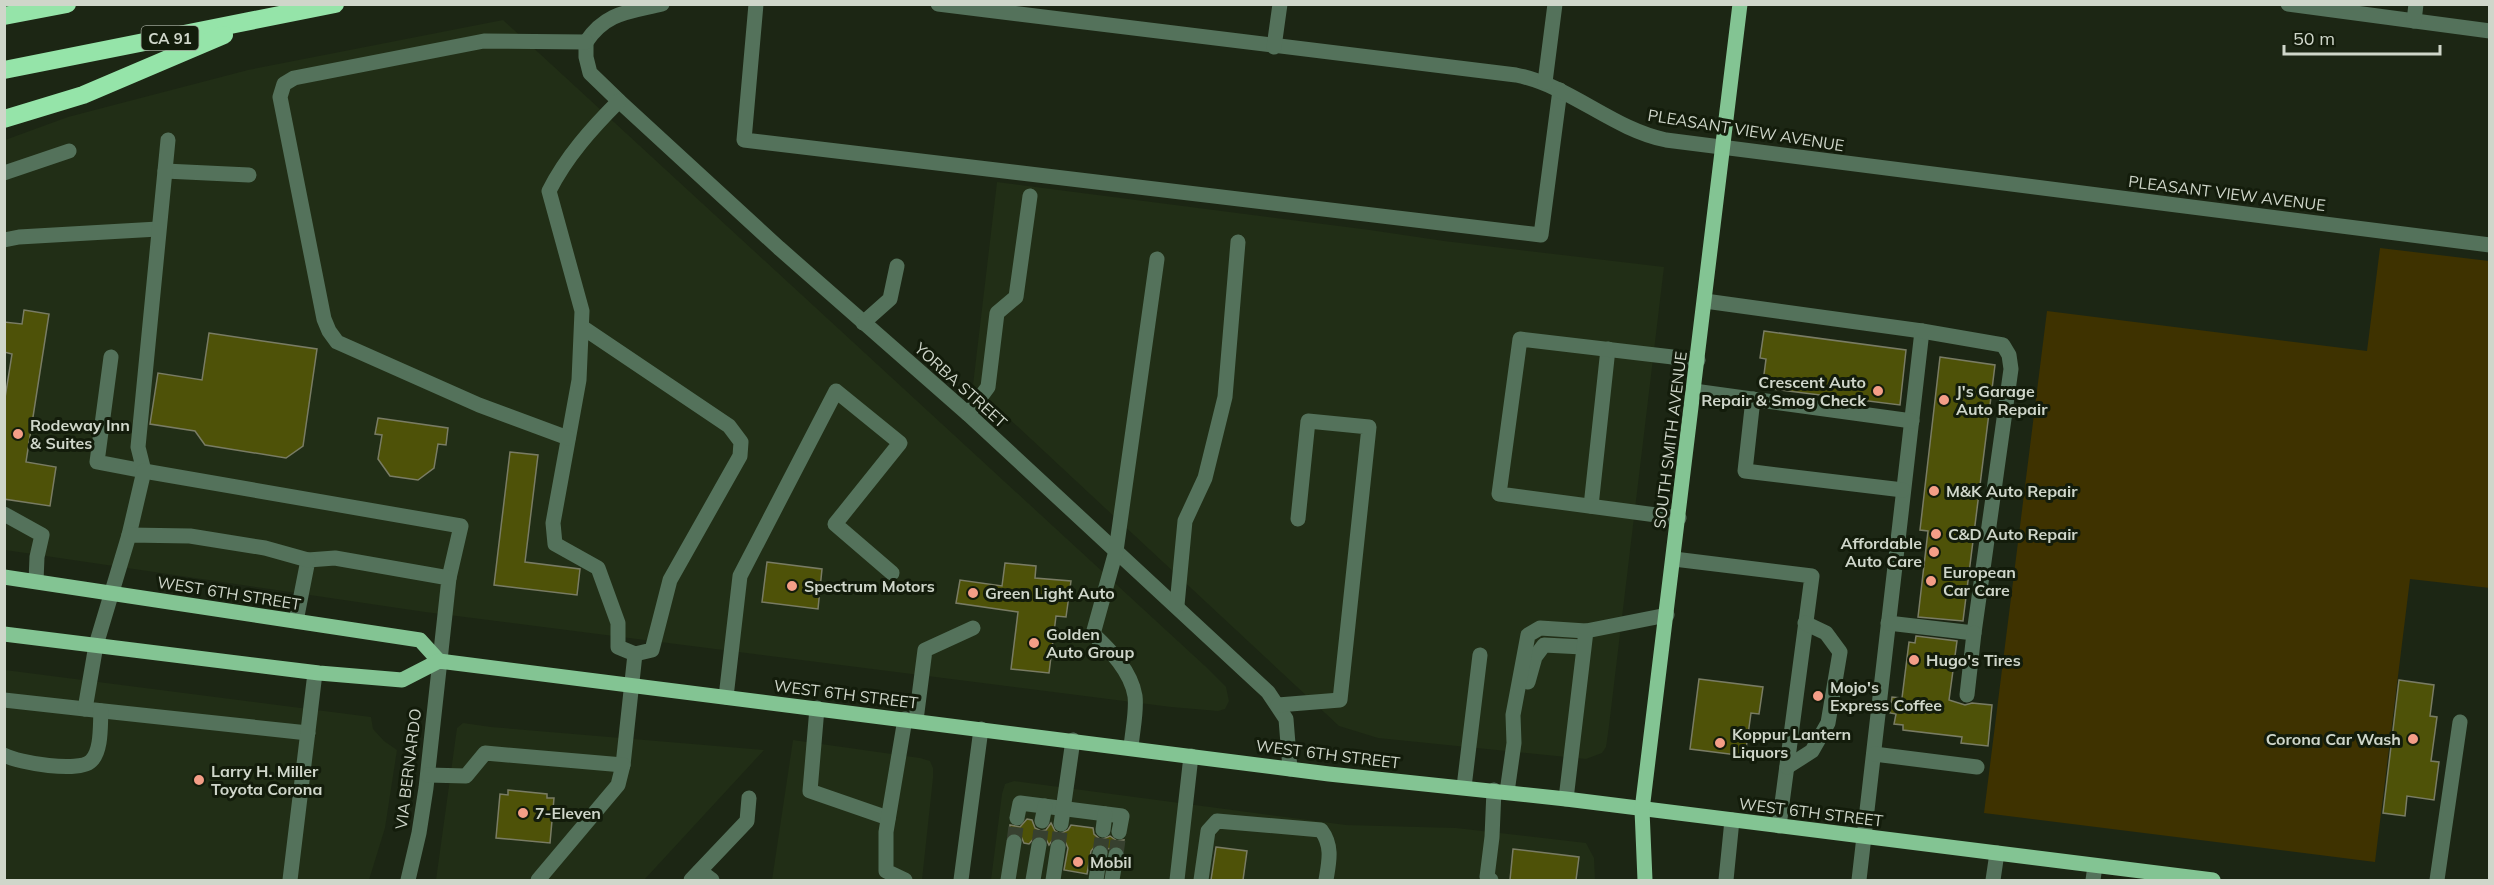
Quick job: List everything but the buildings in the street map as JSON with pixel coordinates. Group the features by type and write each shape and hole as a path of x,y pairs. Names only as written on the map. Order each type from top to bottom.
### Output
{"highway":[{"path":"4,16 67,4"},
{"name":"CA 91","path":"4,70 335,4"},
{"path":"4,119 83,94 260,20"}],"main road":[{"name":"SOUTH SMITH AVENUE","path":"1645,880 1642,810 1740,4"},
{"name":"WEST 6TH STREET","path":"4,577 420,640 439,661 1290,769 1500,791 1997,853 2094,873 2206,880"},
{"path":"4,634 315,673 402,680 439,661"}],"street":[{"path":"568,438 479,405 338,342 329,331 324,319 280,97 284,84 294,78 484,41 586,42 596,27 611,16 662,4"},
{"path":"756,4 744,140 1541,235 1560,90"},
{"name":"PLEASANT VIEW AVENUE","path":"938,4 1516,75 1545,82 1642,134 1723,148 2490,245"},
{"path":"1274,47 1280,4"},
{"path":"1545,82 1555,4"},
{"path":"2288,4 2490,31"},
{"path":"2414,21 2416,4"},
{"name":"YORBA STREET","path":"586,42 586,57 590,73 619,101 968,414 1177,605 1268,692 1286,719 1290,769"},
{"path":"582,327 729,426 741,442 740,456 670,580 652,650 635,654 618,647 618,623 598,568 555,544 553,524 579,380 582,311 549,191 559,172 593,128 619,101"},
{"path":"85,709 96,645 129,535 144,471 138,447 168,140"},
{"path":"4,173 69,151"},
{"path":"165,171 249,175"},
{"path":"968,414 988,387 997,313 1016,297 1030,196"},
{"path":"4,240 19,237 158,229"},
{"path":"1177,605 1185,521 1205,478 1225,397 1238,242"},
{"path":"1131,748 1135,697 1127,676 1093,633 1116,551 1157,259"},
{"path":"864,323 890,299 897,266"},
{"path":"1705,301 1922,331 2003,345 2009,355 2011,369 1967,695"},
{"path":"1859,880 1922,331"},
{"path":"1679,518 1499,494 1520,339 1698,360"},
{"path":"1591,506 1608,350"},
{"path":"111,357 97,462 144,471"},
{"path":"726,697 740,576 836,391 900,443 835,524 892,573"},
{"path":"1694,391 1911,421"},
{"path":"1753,399 1745,471 1903,490"},
{"path":"1278,705 1340,700 1369,427 1308,421 1298,519"},
{"name":"VIA BERNARDO","path":"144,471 461,526 449,578 428,775 419,832 408,880"},
{"path":"4,514 42,535 37,557 36,581"},
{"path":"129,535 190,536 265,548 308,560 335,558 449,578"},
{"path":"1674,559 1812,576 1779,826"},
{"path":"296,621 308,560"},
{"path":"1514,743 1513,715 1528,635 1540,628 1586,632 1667,615"},
{"path":"1787,767 1812,751 1828,723 1840,652 1826,633 1806,623"},
{"path":"1888,623 1974,633"},
{"path":"905,880 885,871 885,832 925,650 973,628"},
{"path":"1566,799 1586,632"},
{"path":"1491,880 1487,877 1500,791 1521,722 1521,704 1538,651 1544,645 1552,644 1583,647"},
{"path":"538,880 618,785 623,765 635,654"},
{"path":"1464,787 1480,655"},
{"path":"290,880 315,673"},
{"path":"4,700 308,733"},
{"path":"817,708 810,791 888,818"},
{"path":"4,755 57,766 79,767 91,761 96,753 101,711"},
{"path":"2437,880 2460,722"},
{"path":"961,880 981,729"},
{"path":"1061,824 1073,741"},
{"path":"428,775 466,776 485,753 623,765"},
{"path":"1874,754 1977,766"},
{"path":"1177,880 1191,756"},
{"path":"701,877 747,821 749,798"},
{"path":"1017,818 1020,803 1122,816 1119,832"},
{"path":"1042,821 1045,806"},
{"path":"1103,830 1105,814"},
{"path":"1726,880 1732,820"},
{"path":"1202,880 1208,831 1217,821 1233,821 1321,830 1328,840 1330,854 1326,880"},
{"path":"1008,880 1014,842"},
{"path":"1034,880 1039,845"},
{"path":"1053,880 1058,848"},
{"path":"1096,880 1100,853"},
{"path":"1993,880 1997,853"},
{"path":"1112,880 1116,855"}],"shaded area":[{"path":"503,20 1205,666 1226,687 1229,701 1225,709 1218,711 1171,707 425,612 5,550 5,140 68,117 248,70"},
{"path":"997,182 1444,241 1664,267 1609,726 1606,747 1602,753 1586,759 1378,738 1339,726 973,385"},
{"path":"2380,248 2489,261 2490,588 2410,579 2375,862 1984,813 2047,311 2367,351"},
{"path":"5,670 371,717 373,729 397,750 385,828 369,880 5,880"},
{"path":"463,723 764,750 644,880 436,880 457,728"},
{"path":"793,740 930,761 933,778 922,880 772,880"},
{"path":"1014,781 1346,825 1456,828 1586,843 1594,858 1595,880 991,880 1002,794 1005,784"}],"tunnel":[{"path":"1014,842 1017,818"},
{"path":"1039,845 1042,821"},
{"path":"1058,847 1061,824"},
{"path":"1100,853 1103,830"},
{"path":"1116,855 1119,832"}],"place":[{"name":"Crescent Auto Repair & Smog Check","path":"1878,391"},
{"name":"J's Garage Auto Repair","path":"1944,400"},
{"name":"Rodeway Inn & Suites","path":"18,434"},
{"name":"M&K Auto Repair","path":"1934,491"},
{"name":"C&D Auto Repair","path":"1936,534"},
{"name":"Affordable Auto Care","path":"1934,552"},
{"name":"European Car Care","path":"1931,581"},
{"name":"Spectrum Motors","path":"792,586"},
{"name":"Green Light Auto","path":"973,593"},
{"name":"Golden Auto Group","path":"1034,643"},
{"name":"Hugo's Tires","path":"1914,660"},
{"name":"Mojo's Express Coffee","path":"1818,696"},
{"name":"Corona Car Wash","path":"2413,739"},
{"name":"Koppur Lantern Liquors","path":"1720,743"},
{"name":"Larry H. Miller Toyota Corona","path":"199,780"},
{"name":"7-Eleven","path":"523,813"},
{"name":"Mobil","path":"1078,862"}]}
